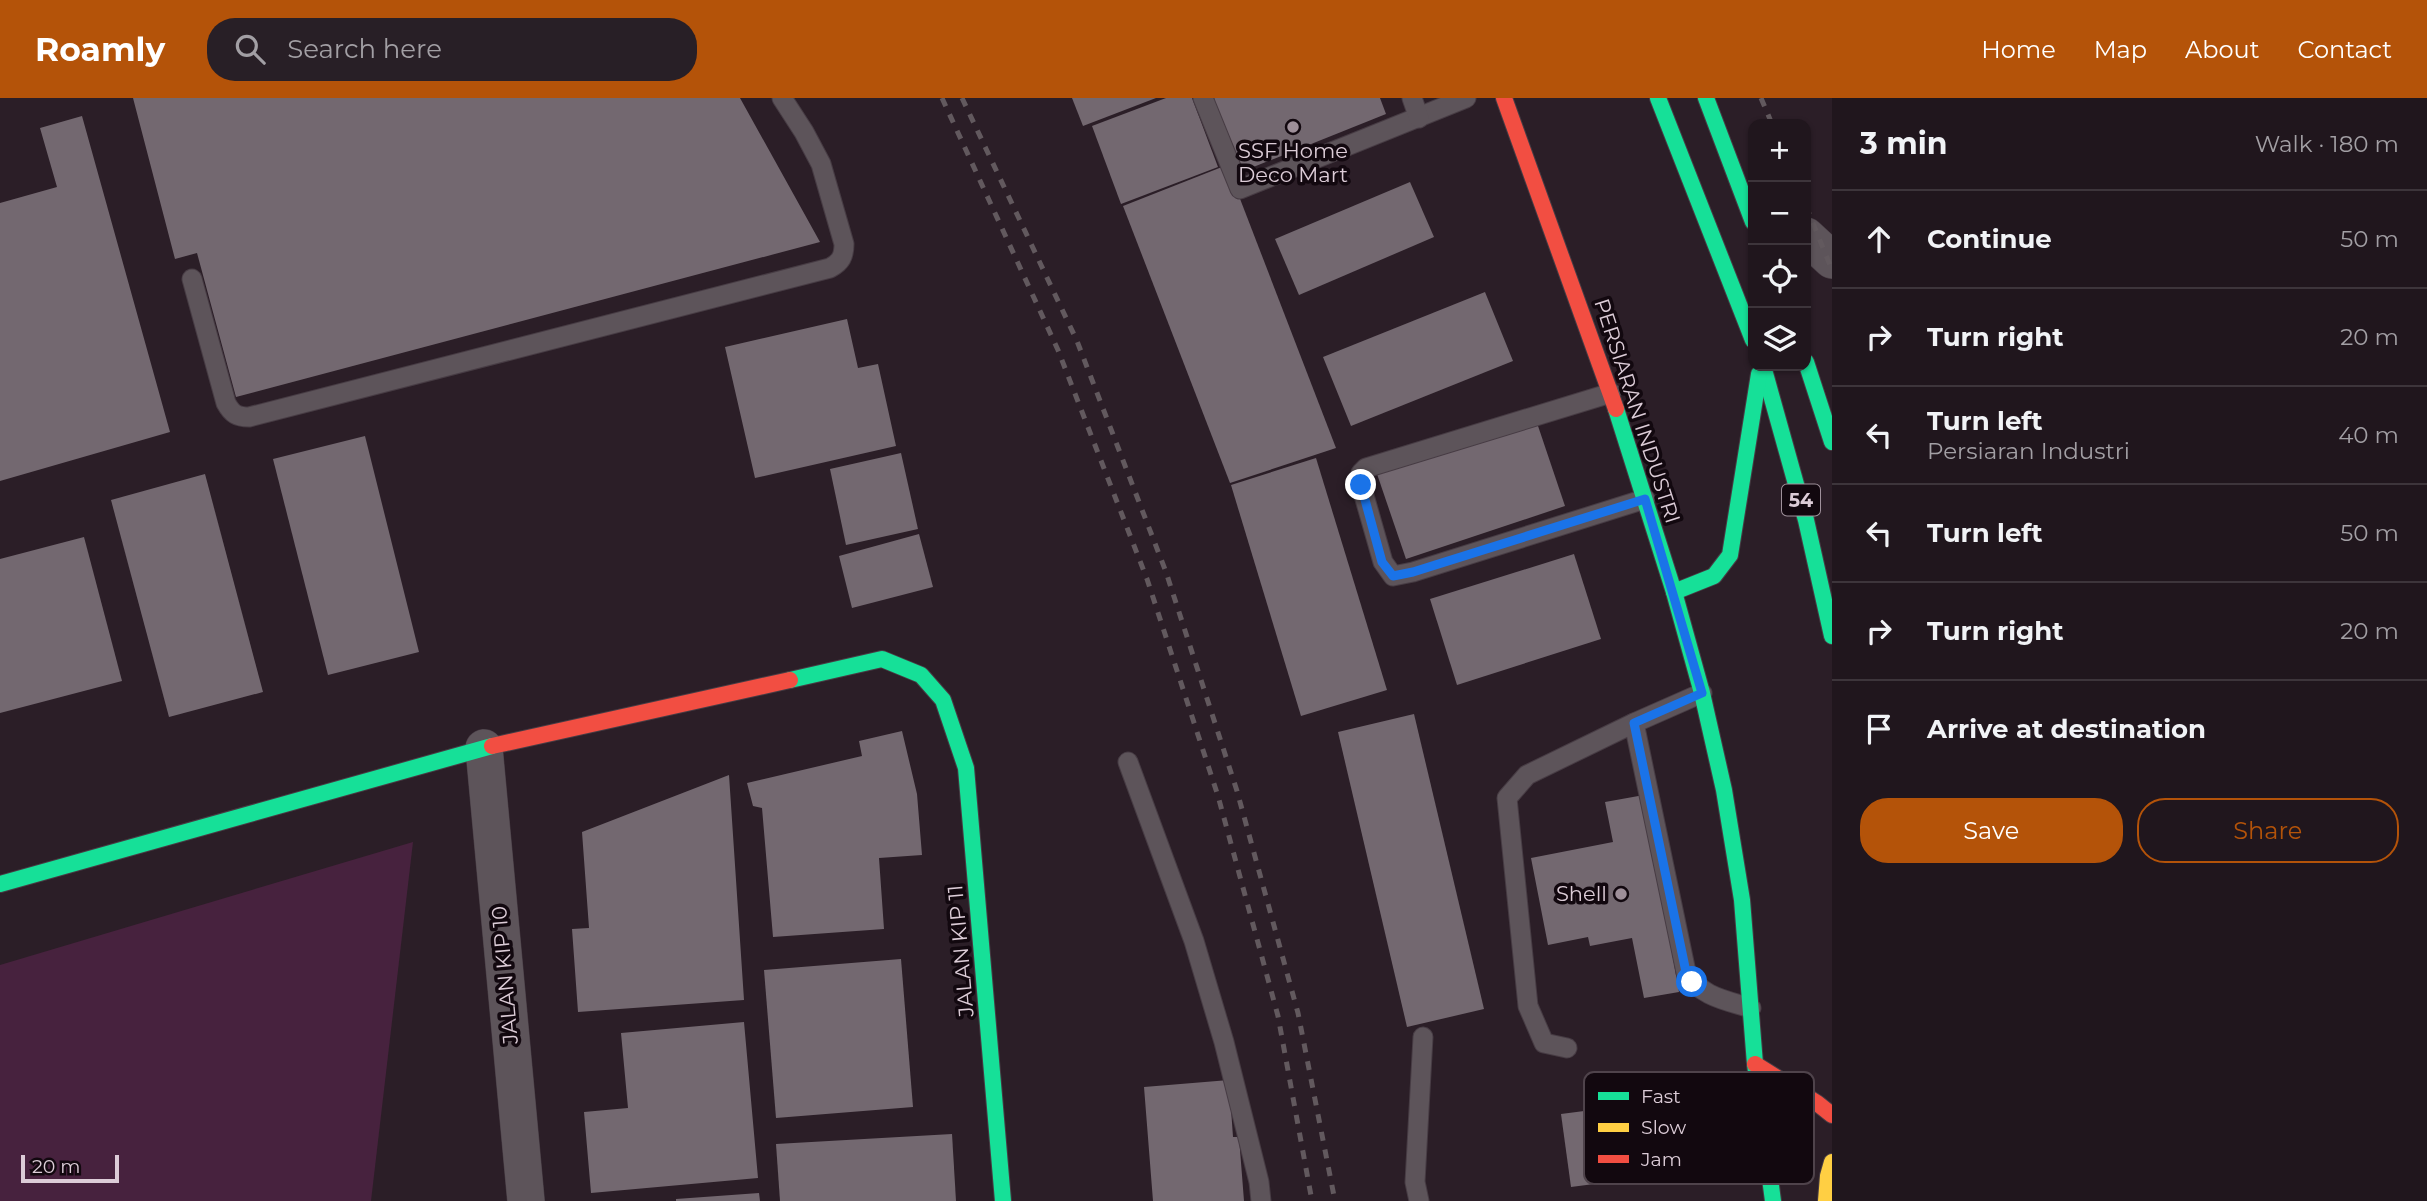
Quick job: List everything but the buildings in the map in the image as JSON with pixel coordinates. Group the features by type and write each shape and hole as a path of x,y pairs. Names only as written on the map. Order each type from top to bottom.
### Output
{"main road":[{"name":"PERSIARAN INDUSTRI","path":"1504,98 1611,393 1674,592 1702,693 1724,790 1742,901 1756,1072"},
{"path":"1658,98 1748,327"},
{"path":"1706,98 1744,181 1748,199"},
{"path":"1674,592 1714,576 1730,555 1761,371"},
{"name":"54","path":"1763,371 1806,520 1832,636"},
{"path":"1809,371 1832,442"},
{"name":"JALAN KIP 11","path":"484,748 882,659 921,675 943,700 966,768 1003,1201"},
{"path":"0,884 484,748"},
{"path":"1755,1064 1768,1072"},
{"path":"1814,1100 1832,1115"},
{"path":"1826,1201 1832,1163"}],"street":[{"path":"1811,241 1832,260"},
{"name":"JALAN KIP 10","path":"484,748 526,1201"}],"lane":[{"path":"192,279 226,403 231,412 239,417 263,414 830,268 839,263 844,254 844,244 821,164 782,98"},
{"path":"1203,98 1240,189 1466,98"},
{"path":"1412,98 1419,118"},
{"path":"1611,393 1366,468 1361,473 1361,485 1382,562 1393,576 1413,572 1645,499"},
{"path":"1567,1048 1544,1043 1528,1006 1507,798 1527,775 1702,693"},
{"path":"1634,723 1686,972 1692,982 1708,995 1751,1008"},
{"path":"1128,762 1194,942 1224,1042 1259,1182 1261,1201"},
{"path":"1419,1201 1415,1181 1423,1037"}],"shaded area":[{"path":"413,842 371,1201 0,1201 0,965"}],"railway":[{"path":"942,98 1058,350 1147,579 1218,796 1278,1016 1312,1201"},
{"path":"962,98 1077,341 1166,572 1237,791 1298,1013 1335,1201"},
{"path":"1761,98 1770,119"},
{"path":"1811,218 1832,270"}],"traffic: fast":[{"path":"1658,98 1748,327"},
{"path":"1706,98 1748,209"},
{"path":"1764,371 1806,520 1832,636"},
{"path":"1809,371 1832,442"},
{"path":"1674,592 1714,576 1730,555 1759,374"},
{"path":"1616,409 1674,592 1702,693 1724,790 1742,900 1756,1072"},
{"path":"790,680 882,659 921,675 943,700 966,768 1003,1201"},
{"path":"0,884 492,746"},
{"path":"1771,1184 1773,1201"}],"traffic: slow":[{"path":"1826,1201 1832,1162"}],"traffic: jam":[{"path":"1504,98 1616,409"},
{"path":"492,746 790,680"},
{"path":"1755,1064 1768,1072"},
{"path":"1814,1101 1832,1115"}],"place":[{"name":"SSF Home Deco Mart","path":"1293,127"},
{"name":"Shell","path":"1621,894"}],"route":[{"path":"1361,485 1382,562 1393,576 1645,499 1702,693 1634,723 1686,972 1692,982"}]}
